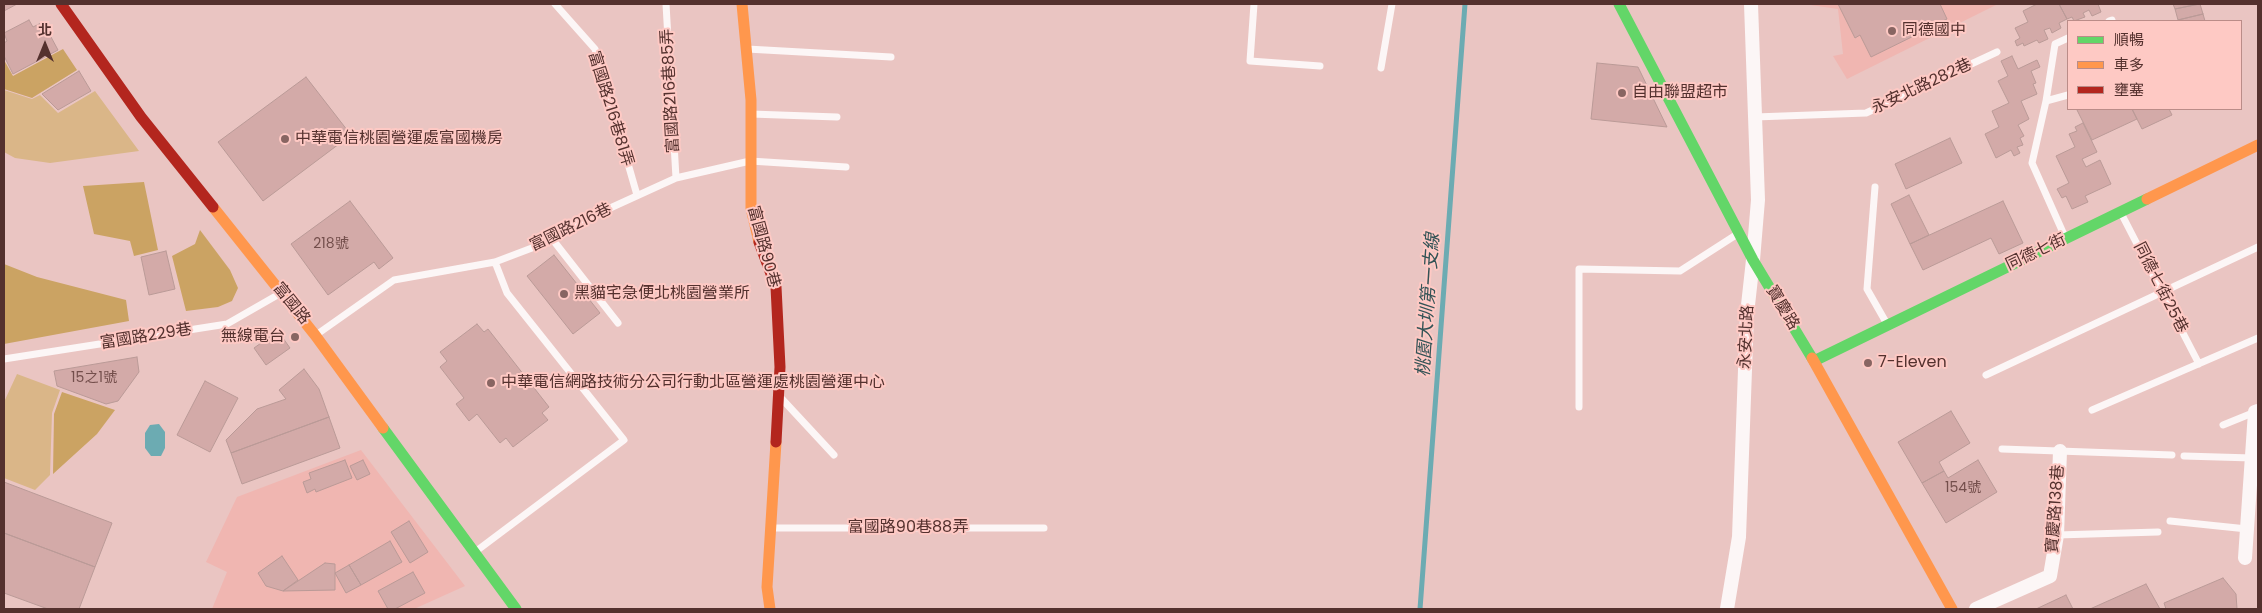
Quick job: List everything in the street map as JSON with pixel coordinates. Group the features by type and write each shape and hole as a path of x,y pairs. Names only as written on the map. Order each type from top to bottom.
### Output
{"street":[{"name":"富國路","path":"60,4 141,117 316,335 516,609"},
{"name":"富國路90巷","path":"742,4 750,114 751,208 757,236 776,286 780,366 767,588 770,609"},
{"name":"寶慶路","path":"1619,4 1753,260 1814,361 1952,609"},
{"name":"永安北路","path":"1727,609 1739,537 1747,314 1758,200 1751,4"},
{"name":"同德七街","path":"1814,361 2258,145"},
{"path":"2245,558 2256,411"},
{"name":"寶慶路138巷","path":"1976,609 2050,576 2057,535 2060,451"}],"lane":[{"name":"富國路216巷81弄","path":"556,4 595,50 637,195"},
{"name":"富國路216巷85弄","path":"666,4 676,178"},
{"path":"1254,4 1250,61 1320,66"},
{"path":"1381,68 1392,4"},
{"path":"2066,239 2032,163 2046,101 2055,44 2067,38"},
{"path":"746,49 891,57"},
{"name":"永安北路282巷","path":"1755,117 1866,113 1997,52"},
{"path":"2046,101 2067,95"},
{"path":"750,114 837,117"},
{"name":"富國路216巷","path":"316,335 394,280 495,262 553,240 562,230 676,178 750,161 846,167"},
{"path":"1875,187 1867,290 1887,324"},
{"name":"同德七街25巷","path":"2121,212 2199,364"},
{"path":"1579,407 1579,269 1680,271 1739,232"},
{"path":"553,240 618,323"},
{"path":"1986,375 2258,247"},
{"path":"474,552 624,440 507,293 495,262"},
{"name":"富國路229巷","path":"4,359 227,324 281,292"},
{"path":"2092,410 2258,338"},
{"path":"778,395 834,455"},
{"path":"2223,425 2256,411"},
{"path":"2002,449 2172,455"},
{"path":"2184,456 2252,458"},
{"path":"2170,521 2247,529"},
{"name":"富國路90巷88弄","path":"772,528 1044,528"},
{"path":"2057,535 2158,532"}],"shaded area":[{"name":"同德國中","path":"1803,4 1998,4 1847,79 1833,56 1843,54 1838,9"},
{"path":"63,49 77,70 32,98 4,89 4,60 13,76"},
{"path":"4,90 32,99 40,95 58,113 95,91 139,151 50,163 15,158 4,152"},
{"path":"144,182 158,250 134,256 130,241 94,234 83,186"},
{"path":"200,230 230,270 238,288 232,301 218,307 186,311 172,256 195,244"},
{"path":"4,264 37,277 126,300 129,321 4,344"},
{"path":"17,374 60,390 52,413 50,475 35,490 4,478 4,402"},
{"path":"62,392 115,410 97,434 53,474 54,414"},
{"path":"361,450 465,586 414,609 212,609 227,572 206,562 237,497"}],"water":[{"path":"159,424 165,432 165,448 161,456 151,456 145,448 145,433 150,425"}],"building":[{"path":"4,4 17,4 4,11"},
{"path":"1838,4 1940,4 1947,19 1937,24 1939,29 1930,33 1928,29 1871,57 1860,35 1855,38"},
{"path":"2037,4 2059,4 2067,19 2059,23 2061,28 2052,33 2050,28 2044,30 2048,39 2039,43 2037,40 2024,46 2023,43 2017,46 2015,41 2020,38 2015,28 2028,22 2023,11"},
{"path":"2059,4 2098,4 2101,12 2092,16 2089,10 2083,13 2085,17 2077,20 2074,20 2072,17 2067,19"},
{"path":"2173,4 2198,4 2175,9"},
{"path":"2200,4 2203,14 2178,20 2175,9"},
{"path":"2203,14 2205,20 2178,20"},
{"path":"29,20 33,27 43,22 58,50 13,74 4,56 4,43 7,41 4,33"},
{"path":"2012,56 2018,69 2037,60 2040,67 2031,71 2036,83 2033,84 2037,94 2021,101 2029,119 2018,125 2024,136 2020,138 2023,145 2017,147 2020,153 2014,156 2011,150 1996,158 1985,134 1999,127 1992,111 2009,103 1998,81 2008,76 2001,61"},
{"name":"自由聯盟超市","path":"1597,63 1638,67 1667,127 1591,119"},
{"path":"79,71 91,91 58,110 42,94"},
{"name":"中華電信桃園營運處富國機房","path":"306,77 351,135 263,201 218,142"},
{"path":"2077,110 2132,110 2137,119 2092,140"},
{"path":"2132,110 2170,110 2172,115 2142,129"},
{"path":"2083,123 2097,152 2082,159 2086,167 2100,160 2111,184 2085,196 2088,202 2072,209 2066,196 2062,198 2057,189 2069,183 2056,156 2075,147 2069,134 2077,131 2075,127"},
{"path":"1950,138 1962,163 1906,189 1895,164"},
{"path":"1909,195 1929,235 1910,244 1891,204"},
{"path":"350,201 393,258 379,269 374,262 328,295 291,244"},
{"path":"2003,201 2023,243 1999,254 1991,238 1923,270 1910,244"},
{"path":"166,251 175,289 149,295 141,257"},
{"name":"黑貓宅急便北桃園營業所","path":"554,255 600,313 573,334 527,276"},
{"name":"中華電信網路技術分公司行動北區營運處桃園營運中心","path":"477,324 484,332 488,329 549,407 542,413 548,420 513,447 506,438 500,443 477,414 469,421 456,404 464,398 440,367 447,361 440,352"},
{"path":"278,331 290,348 266,365 254,348"},
{"path":"137,357 139,372 118,401 106,404 57,386 54,371"},
{"path":"304,369 319,389 329,417 231,453 226,440 257,409 286,399 279,390"},
{"path":"205,381 238,398 210,452 177,435"},
{"path":"1951,411 1970,443 1939,462 1944,471 1922,483 1898,442"},
{"path":"329,417 340,448 242,484 231,453"},
{"path":"345,460 352,478 316,492 315,489 307,493 303,482 311,479 309,473"},
{"path":"363,460 370,474 357,480 350,466"},
{"path":"1978,460 1997,492 1946,523 1922,483 1944,471 1948,478"},
{"path":"4,482 112,523 95,567 4,533"},
{"path":"409,521 428,552 410,563 391,532"},
{"path":"4,533 95,567 79,609 48,609 4,593"},
{"path":"390,541 402,562 361,585 349,565"},
{"path":"282,556 298,580 283,591 266,586 258,573"},
{"path":"325,563 335,564 335,590 283,591"},
{"path":"349,565 361,585 346,593 335,573"},
{"path":"413,572 425,593 395,609 388,609 378,591"},
{"path":"2223,578 2236,594 2237,609 2166,609 2164,603"},
{"path":"2146,584 2160,609 2090,609"},
{"path":"2066,595 2073,609 2036,609"}],"waterway":[{"name":"桃園大圳第一支線","path":"1420,609 1465,4"}],"traffic: fast":[{"path":"1619,4 1753,260 1812,358"},
{"path":"1814,361 2147,199"},
{"path":"383,428 516,609"}],"traffic: slow":[{"path":"742,4 751,100 751,208 759,242"},
{"path":"2147,199 2258,145"},
{"path":"213,207 315,335 383,428"},
{"path":"1812,358 1952,609"},
{"path":"770,609 767,587 776,442"}],"traffic: jam":[{"path":"61,4 141,117 213,207"},
{"path":"759,242 776,287 780,367 776,442"}],"place":[{"name":"同德國中","path":"1892,31"},
{"name":"自由聯盟超市","path":"1622,93"},
{"name":"中華電信桃園營運處富國機房","path":"285,139"},
{"name":"黑貓宅急便北桃園營業所","path":"564,294"},
{"name":"無線電台","path":"295,337"},
{"name":"7-Eleven","path":"1868,363"},
{"name":"中華電信網路技術分公司行動北區營運處桃園營運中心","path":"491,383"}]}
